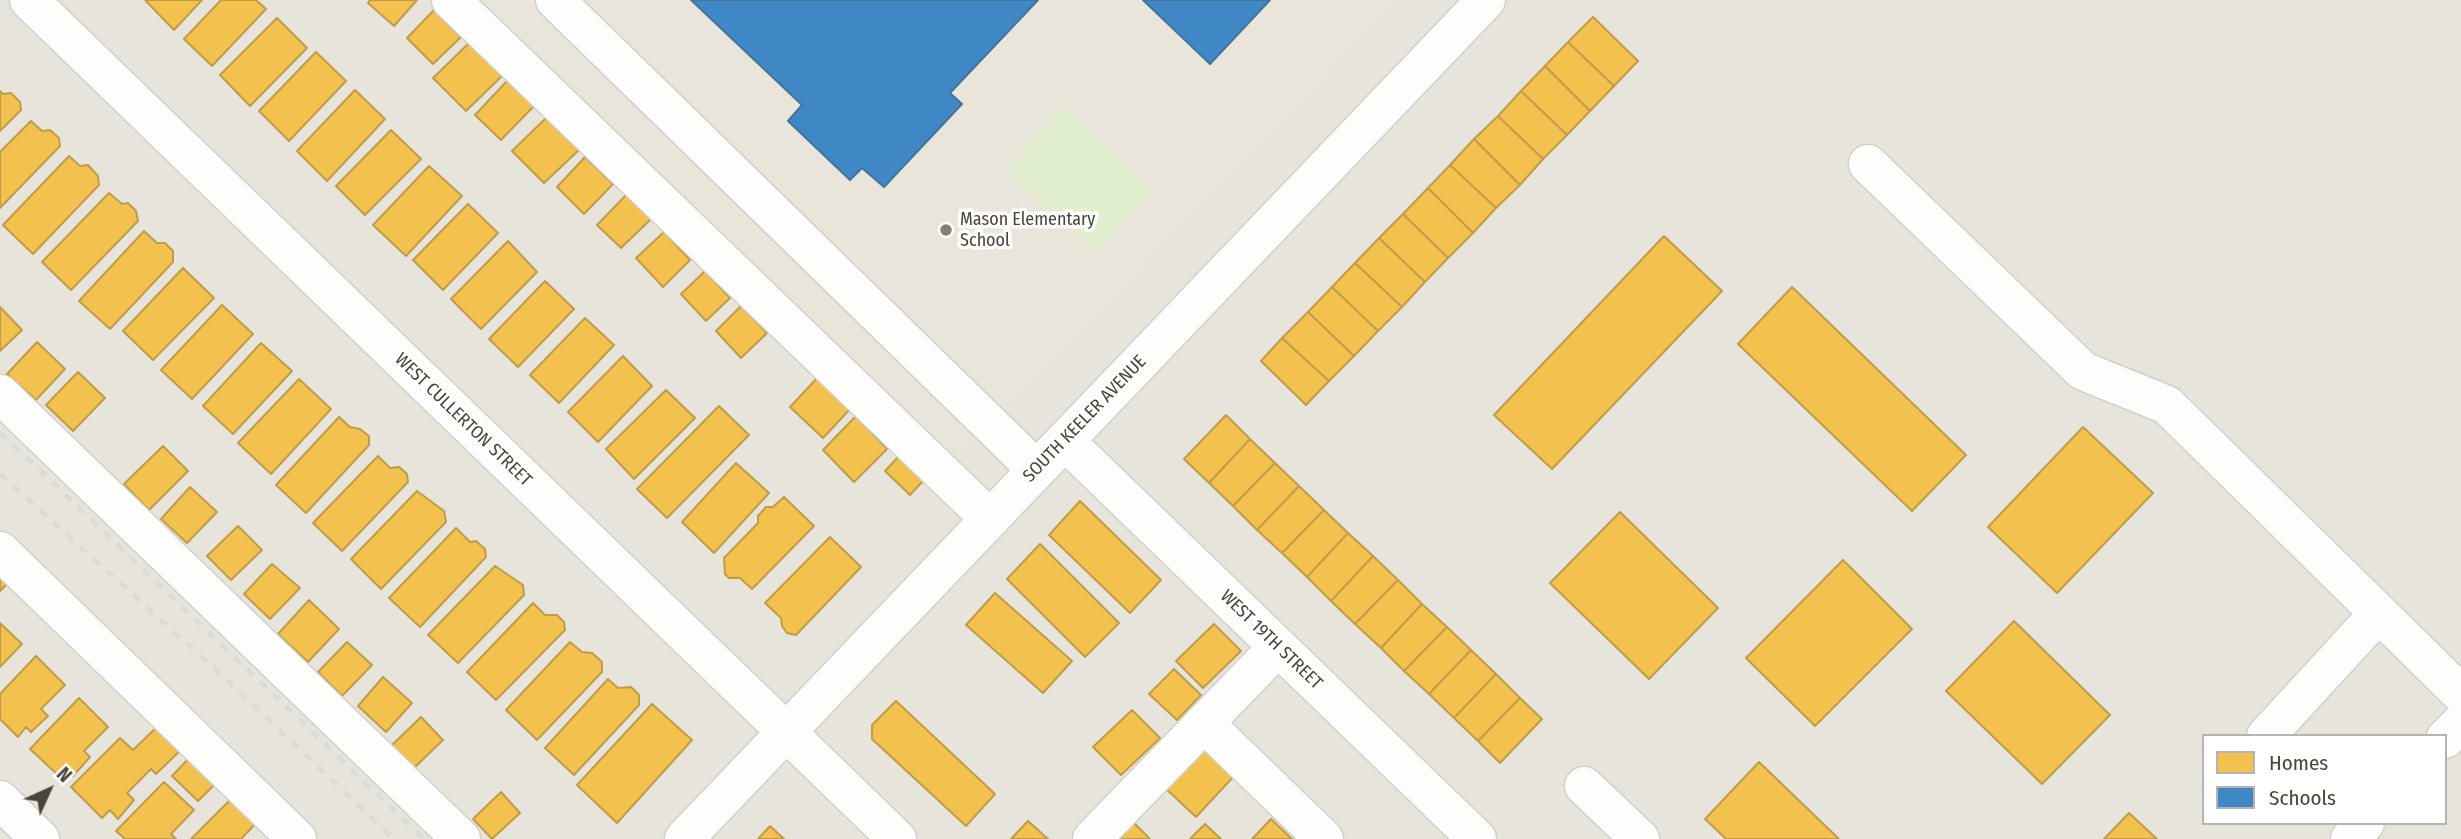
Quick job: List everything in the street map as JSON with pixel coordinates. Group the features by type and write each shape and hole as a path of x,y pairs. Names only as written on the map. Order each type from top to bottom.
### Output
{"street":[{"name":"WEST CULLERTON STREET","path":"29,0 897,839"},
{"path":"451,0 990,520"},
{"path":"555,0 1037,470"},
{"name":"SOUTH KEELER AVENUE","path":"684,839 1486,0"},
{"path":"1868,164 2083,371 2167,405 2461,694"},
{"path":"0,394 461,839"},
{"name":"WEST 19TH STREET","path":"1065,441 1477,839"},
{"path":"0,551 297,839"},
{"path":"2268,734 2379,613"},
{"path":"1092,839 1278,647"},
{"path":"1204,723 1324,839"},
{"path":"2447,737 2461,723"},
{"path":"1584,786 1640,839"},
{"path":"0,800 40,839"},
{"path":"2350,839 2363,825"}],"shaded area":[{"path":"0,0 2461,0 2461,839 0,839"},
{"name":"Mason Elementary School","path":"479,0 1396,0 955,460"}],"green space":[{"path":"1065,106 1153,191 1096,252 1006,170"}],"building: Homes":[{"path":"145,0 202,0 174,30"},
{"path":"221,0 256,0 266,9 212,66 184,39"},
{"path":"370,0 417,0 394,26 368,3"},
{"path":"434,10 461,37 433,64 407,38"},
{"path":"1593,17 1638,61 1614,86 1568,42"},
{"path":"277,18 307,48 250,106 220,75"},
{"path":"1568,42 1614,86 1590,111 1545,66"},
{"path":"469,43 502,76 466,111 433,78"},
{"path":"316,52 346,81 289,141 259,111"},
{"path":"1545,66 1590,111 1567,135 1521,91"},
{"path":"507,81 534,106 501,140 475,115"},
{"path":"355,90 385,119 327,181 297,151"},
{"path":"0,91 3,94 11,93 20,102 21,110 0,131"},
{"path":"1521,91 1567,135 1543,159 1498,116"},
{"path":"1498,116 1543,159 1520,185 1474,139"},
{"path":"546,118 579,150 544,183 512,151"},
{"path":"31,121 42,131 50,130 59,138 60,146 0,208 0,152"},
{"path":"391,130 421,159 365,215 336,186"},
{"path":"1474,139 1520,185 1496,208 1450,165"},
{"path":"69,156 80,166 88,165 98,176 99,185 33,254 3,225"},
{"path":"585,157 613,184 584,214 557,187"},
{"path":"1450,165 1496,208 1473,233 1428,188"},
{"path":"429,166 462,196 406,256 373,225"},
{"path":"1428,188 1473,233 1448,258 1403,214"},
{"path":"109,193 122,204 128,203 136,211 138,221 71,290 42,262"},
{"path":"626,195 651,219 621,248 597,225"},
{"path":"468,204 498,233 443,290 413,260"},
{"path":"1403,214 1448,258 1425,282 1379,238"},
{"path":"144,231 157,243 165,243 173,251 173,262 110,329 79,301"},
{"path":"664,232 690,260 663,287 636,258"},
{"path":"1664,236 1722,291 1552,469 1494,415"},
{"path":"1379,238 1425,282 1402,307 1355,263"},
{"path":"508,241 537,272 481,329 451,299"},
{"path":"1355,263 1402,307 1378,331 1332,287"},
{"path":"183,268 214,298 153,360 123,331"},
{"path":"705,271 730,298 706,321 681,294"},
{"path":"545,281 574,309 518,367 489,339"},
{"path":"1332,287 1378,331 1354,356 1308,312"},
{"path":"1792,287 1966,455 1912,511 1738,344"},
{"path":"222,305 253,334 192,399 161,370"},
{"path":"741,306 767,333 741,358 716,331"},
{"path":"0,307 22,330 0,351"},
{"path":"1308,312 1354,356 1329,381 1282,338"},
{"path":"585,318 614,345 559,403 530,375"},
{"path":"1282,338 1329,381 1306,405 1261,361"},
{"path":"37,342 65,369 36,400 7,374"},
{"path":"261,343 292,371 233,434 203,406"},
{"path":"623,356 652,386 598,442 568,412"},
{"path":"78,372 105,398 73,431 46,405"},
{"path":"819,376 852,407 823,438 790,407"},
{"path":"299,379 331,409 271,474 238,443"},
{"path":"666,390 695,418 634,479 606,449"},
{"path":"719,406 749,435 667,518 637,489"},
{"path":"1226,415 1250,439 1209,483 1184,459"},
{"path":"856,416 887,449 854,482 823,450"},
{"path":"339,417 350,427 360,429 369,436 369,445 306,513 276,485"},
{"path":"2083,427 2153,493 2057,593 1988,527"},
{"path":"1250,439 1275,463 1233,506 1209,483"},
{"path":"163,446 188,471 149,510 124,484"},
{"path":"378,456 390,468 399,467 407,474 408,482 342,551 313,523"},
{"path":"899,456 924,480 910,495 885,471"},
{"path":"736,463 769,493 714,553 682,522"},
{"path":"1275,463 1299,486 1257,530 1233,506"},
{"path":"1299,486 1324,510 1282,553 1257,530"},
{"path":"190,487 217,512 187,543 161,519"},
{"path":"417,491 444,511 446,522 381,589 351,559"},
{"path":"784,497 814,526 752,589 740,578 729,578 725,574 724,558 758,523 758,516 766,507 773,507"},
{"path":"1080,501 1161,580 1130,613 1049,535"},
{"path":"1324,510 1348,533 1307,577 1282,553"},
{"path":"1620,512 1718,608 1649,679 1550,583"},
{"path":"238,526 262,550 231,580 207,556"},
{"path":"456,528 470,542 476,541 485,549 486,557 420,627 389,598"},
{"path":"1348,533 1373,556 1331,601 1307,577"},
{"path":"830,537 861,567 796,635 787,633 781,618 765,603"},
{"path":"1040,544 1119,623 1085,657 1007,579"},
{"path":"1373,556 1398,580 1355,624 1331,601"},
{"path":"1843,560 1912,629 1815,726 1746,658"},
{"path":"272,564 300,588 270,619 244,594"},
{"path":"495,566 523,585 524,595 458,663 428,635"},
{"path":"0,573 9,582 0,591"},
{"path":"1398,580 1422,604 1381,648 1355,624"},
{"path":"995,593 1072,661 1043,693 966,625"},
{"path":"309,600 339,629 308,662 278,634"},
{"path":"533,603 545,615 557,615 564,622 565,630 496,700 467,672"},
{"path":"1422,604 1447,627 1404,671 1381,648"},
{"path":"2014,621 2110,715 2042,784 1946,691"},
{"path":"0,623 22,644 0,667"},
{"path":"1214,624 1241,651 1203,688 1176,661"},
{"path":"1447,627 1471,650 1429,694 1404,671"},
{"path":"347,642 372,665 342,696 318,672"},
{"path":"570,642 582,652 592,653 602,662 602,672 537,740 506,710"},
{"path":"1471,650 1496,674 1454,718 1429,694"},
{"path":"36,656 65,685 41,709 48,716 31,732 26,727 18,737 0,719 0,694"},
{"path":"1174,669 1201,695 1177,720 1149,694"},
{"path":"1496,674 1520,698 1478,741 1454,718"},
{"path":"383,677 412,703 386,732 358,706"},
{"path":"608,679 618,688 631,687 639,695 639,705 574,775 545,748"},
{"path":"79,698 108,727 84,751 90,757 73,776 66,769 59,776 30,749"},
{"path":"1520,698 1542,719 1500,763 1478,741"},
{"path":"896,701 995,794 966,826 872,739 872,725"},
{"path":"652,704 692,740 617,823 577,785"},
{"path":"1132,710 1160,738 1121,775 1093,747"},
{"path":"421,717 443,740 414,768 391,746"},
{"path":"160,724 184,747 156,774 151,769 127,793 134,800 118,819 110,810 102,818 71,787 120,738 133,750"},
{"path":"1201,745 1234,776 1196,817 1163,786"},
{"path":"192,755 219,780 198,801 172,776"},
{"path":"1759,762 1839,839 1726,839 1705,819"},
{"path":"164,782 194,810 171,834 176,839 125,839 116,831"},
{"path":"501,792 520,813 492,839 473,819"},
{"path":"234,796 259,820 241,839 191,839"},
{"path":"2129,813 2157,839 2104,839"},
{"path":"1130,819 1150,839 1111,839"},
{"path":"1271,819 1292,839 1252,839"},
{"path":"1028,821 1048,839 1011,839"},
{"path":"1205,824 1221,839 1190,839"},
{"path":"770,826 784,839 758,839"}],"building: Schools":[{"path":"691,0 1038,0 950,93 962,104 884,187 862,168 850,180 788,121 802,105"},
{"path":"1143,0 1270,0 1210,64"}],"railway":[{"path":"0,432 424,839"},
{"path":"0,474 213,667 394,839"}],"place":[{"name":"Mason Elementary School","path":"946,230"}]}
